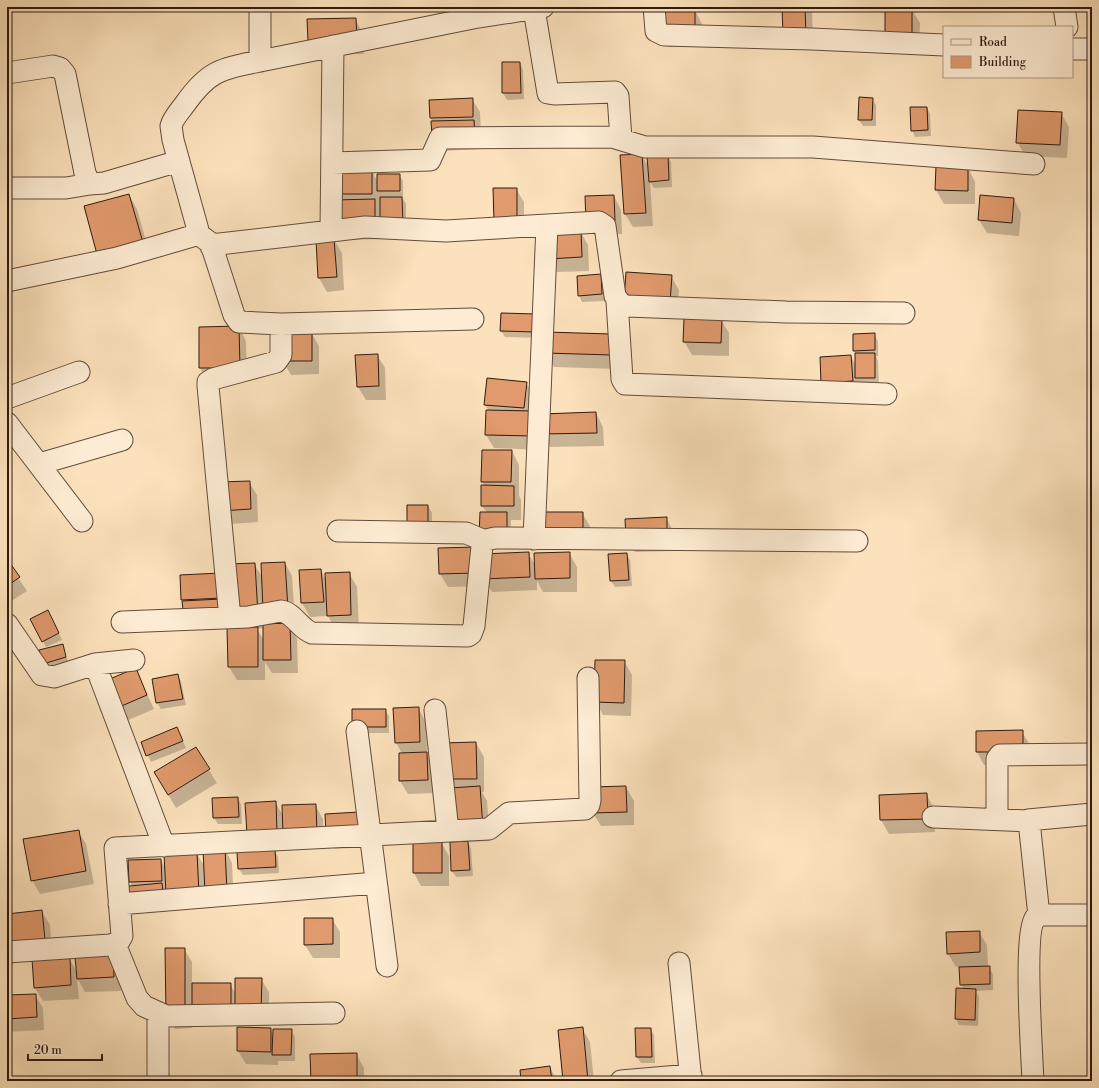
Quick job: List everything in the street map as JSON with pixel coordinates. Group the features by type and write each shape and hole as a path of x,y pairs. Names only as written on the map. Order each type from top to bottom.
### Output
{"street":[{"path":"260,7 260,61"},
{"path":"654,7 656,31 664,35 812,39 943,45"},
{"path":"1064,7 1067,26"},
{"path":"473,319 247,324 236,319 204,239 173,140 172,123 198,85 212,74 228,68 473,18 538,8 548,93 615,92 618,96 621,139"},
{"path":"331,230 333,46"},
{"path":"1073,49 1092,49"},
{"path":"7,73 53,66 60,68 65,74 85,173 90,184"},
{"path":"332,163 430,160 440,138 588,136 612,137 645,147 813,148 1034,164"},
{"path":"7,188 66,188 104,183 179,161"},
{"path":"7,281 117,258 195,237 204,239 384,227 446,231 599,222 603,224 606,233 617,301 622,379 625,384 886,394"},
{"path":"534,539 547,225"},
{"path":"617,301 627,306 786,312 904,314"},
{"path":"230,618 208,382 213,379 276,362 281,355 281,324"},
{"path":"7,398 78,372"},
{"path":"7,423 82,521"},
{"path":"39,464 122,440"},
{"path":"338,531 466,533 485,541 495,538 857,541"},
{"path":"122,622 248,617 281,611 286,612 307,632 312,633 468,636 471,634 474,626 482,546 485,541"},
{"path":"7,624 42,675 54,677 95,664 134,660"},
{"path":"95,664 164,846"},
{"path":"7,952 118,943 122,936 115,848 489,829 507,814 512,812 585,809 588,807 590,800 588,678"},
{"path":"435,710 448,831"},
{"path":"357,731 369,835 387,966"},
{"path":"997,819 997,759 1000,755 1092,754"},
{"path":"933,817 1028,820 1092,814"},
{"path":"1028,820 1039,916"},
{"path":"119,904 376,883"},
{"path":"1033,1081 1029,967 1033,920 1039,916 1092,915"},
{"path":"115,944 137,998 144,1006 166,1016 334,1013"},
{"path":"621,1081 691,1078 679,963"},
{"path":"158,1013 158,1081"}],"building":[{"path":"782,7 805,7 806,35 783,35"},
{"path":"659,9 695,9 695,33 660,33"},
{"path":"885,9 912,9 912,36 885,35"},
{"path":"356,18 357,41 308,42 307,19"},
{"path":"502,62 520,62 521,93 502,93"},
{"path":"859,97 873,98 872,120 858,120"},
{"path":"473,98 473,117 430,118 429,100"},
{"path":"910,107 927,107 928,130 911,131"},
{"path":"1018,110 1062,112 1060,145 1016,143"},
{"path":"474,120 475,136 432,138 431,121"},
{"path":"642,154 646,213 624,214 620,155"},
{"path":"668,154 669,180 649,182 647,156"},
{"path":"936,166 968,167 968,191 935,190"},
{"path":"334,170 372,170 372,194 334,194"},
{"path":"377,174 400,174 400,191 377,191"},
{"path":"493,188 517,188 517,222 494,222"},
{"path":"129,194 144,246 98,258 84,206"},
{"path":"614,195 615,221 586,222 585,196"},
{"path":"980,195 1014,198 1012,223 978,220"},
{"path":"380,197 402,197 403,225 380,225"},
{"path":"375,199 375,226 335,227 334,200"},
{"path":"581,230 582,257 548,259 547,231"},
{"path":"334,239 337,277 318,278 316,240"},
{"path":"626,272 672,275 670,303 624,300"},
{"path":"601,274 602,294 578,296 577,276"},
{"path":"501,313 536,314 535,332 500,331"},
{"path":"684,318 722,319 721,343 683,342"},
{"path":"239,326 240,368 199,368 199,327"},
{"path":"282,331 312,331 312,361 282,361"},
{"path":"546,332 611,334 611,355 545,353"},
{"path":"875,333 875,350 853,351 853,334"},
{"path":"855,353 875,353 875,378 855,378"},
{"path":"378,354 379,386 357,387 355,355"},
{"path":"851,355 853,381 821,383 820,357"},
{"path":"487,378 527,382 524,408 484,405"},
{"path":"486,410 533,411 533,436 485,435"},
{"path":"596,412 597,433 542,434 541,414"},
{"path":"482,450 512,450 511,482 481,482"},
{"path":"250,481 251,509 220,511 219,482"},
{"path":"481,485 514,486 514,506 481,506"},
{"path":"407,505 428,505 428,527 407,527"},
{"path":"480,512 507,512 507,536 479,536"},
{"path":"543,512 583,512 583,536 543,536"},
{"path":"667,517 667,537 626,539 625,519"},
{"path":"476,547 476,573 439,574 438,548"},
{"path":"529,552 530,577 483,579 482,554"},
{"path":"570,552 570,578 535,579 534,553"},
{"path":"627,553 629,580 610,581 608,554"},
{"path":"7,559 20,577 7,586"},
{"path":"285,562 288,609 263,610 261,563"},
{"path":"255,563 258,615 231,617 228,564"},
{"path":"321,569 324,602 301,603 299,570"},
{"path":"350,572 351,615 327,616 325,573"},
{"path":"220,573 222,598 181,600 180,575"},
{"path":"221,599 222,616 184,619 182,601"},
{"path":"48,610 59,633 42,642 30,619"},
{"path":"290,623 291,660 263,660 263,624"},
{"path":"258,627 258,667 228,667 227,628"},
{"path":"63,644 66,657 43,664 39,650"},
{"path":"595,660 625,660 624,703 594,702"},
{"path":"136,668 147,695 117,708 105,681"},
{"path":"178,674 183,699 156,703 152,679"},
{"path":"419,707 420,742 395,743 393,708"},
{"path":"352,709 386,709 386,727 352,727"},
{"path":"177,727 183,741 146,756 141,742"},
{"path":"1023,730 1023,752 976,752 976,731"},
{"path":"476,742 477,779 443,779 443,743"},
{"path":"196,747 210,769 168,795 154,772"},
{"path":"427,752 428,780 399,781 399,753"},
{"path":"480,786 483,828 453,830 450,788"},
{"path":"626,786 627,812 592,813 591,787"},
{"path":"927,793 928,819 880,820 879,795"},
{"path":"238,797 239,817 213,818 212,798"},
{"path":"276,801 277,832 247,834 245,803"},
{"path":"316,804 317,833 283,834 282,805"},
{"path":"359,812 360,834 326,836 325,814"},
{"path":"79,830 86,871 31,881 23,839"},
{"path":"413,841 442,841 442,873 413,873"},
{"path":"468,841 470,870 451,871 450,842"},
{"path":"225,848 227,892 205,893 203,849"},
{"path":"275,849 276,867 238,869 237,852"},
{"path":"197,853 199,894 166,894 164,854"},
{"path":"161,859 162,881 129,882 128,860"},
{"path":"162,883 164,898 121,902 119,887"},
{"path":"42,910 45,939 7,942 7,914"},
{"path":"304,918 333,918 333,944 304,945"},
{"path":"980,931 980,952 947,954 946,932"},
{"path":"165,948 185,948 185,1015 166,1015"},
{"path":"113,955 114,977 77,979 75,957"},
{"path":"70,957 71,985 34,988 32,959"},
{"path":"990,966 990,984 960,985 959,967"},
{"path":"235,978 262,978 261,1012 235,1012"},
{"path":"192,983 231,983 231,1008 192,1008"},
{"path":"956,988 976,989 975,1020 955,1019"},
{"path":"36,994 37,1017 7,1019 7,995"},
{"path":"237,1027 271,1028 271,1052 237,1051"},
{"path":"583,1027 588,1081 563,1081 558,1030"},
{"path":"635,1028 651,1028 652,1057 636,1057"},
{"path":"273,1029 292,1029 291,1055 272,1055"},
{"path":"357,1053 357,1080 311,1081 310,1054"},
{"path":"550,1066 552,1081 521,1081 520,1070"}]}
